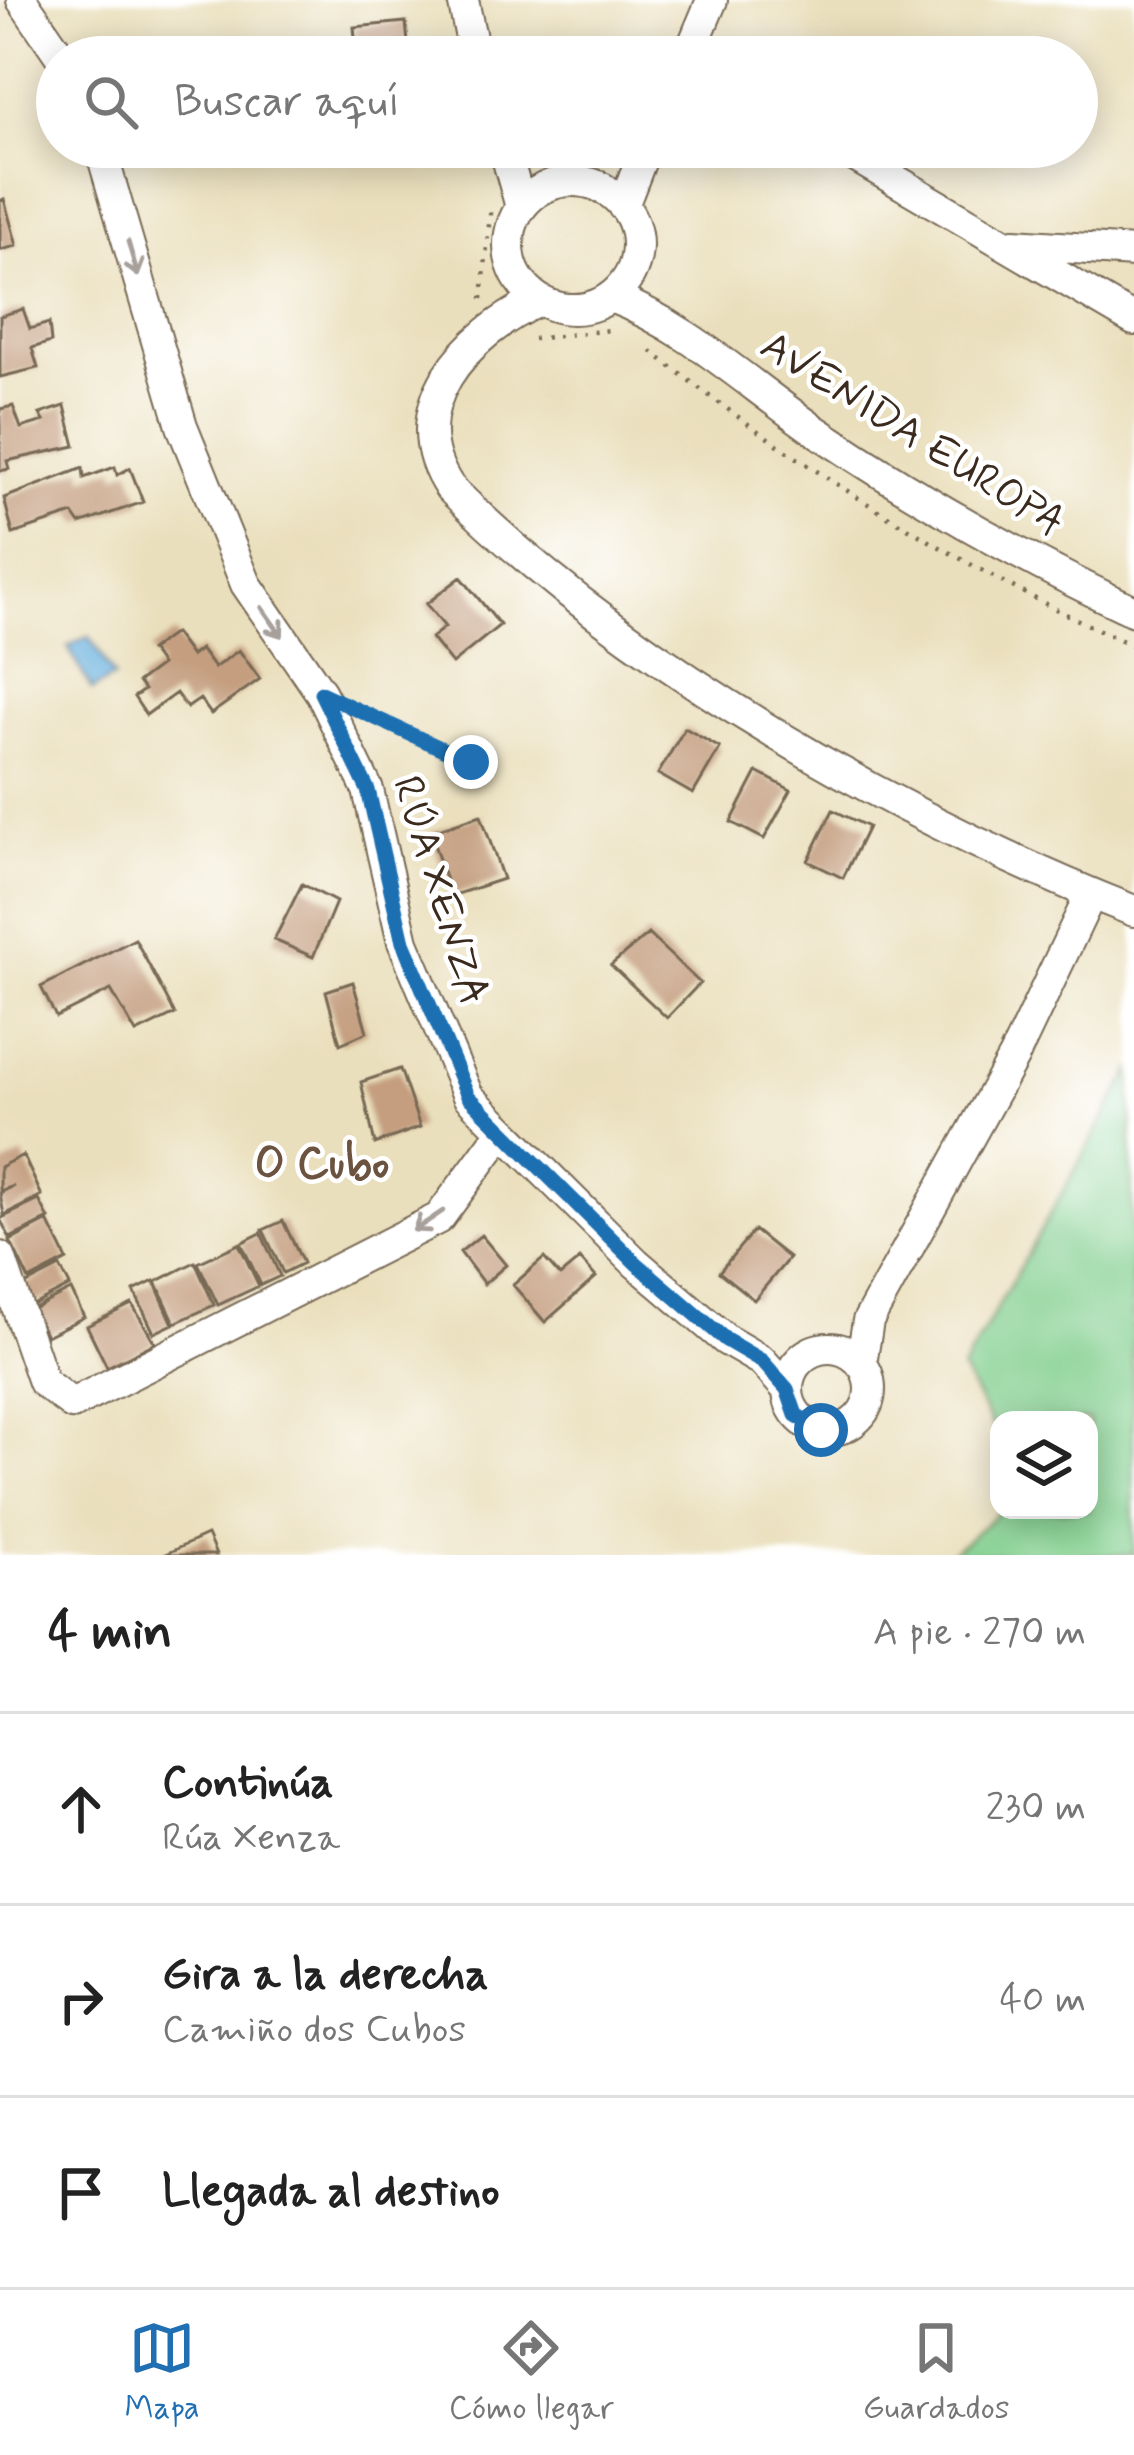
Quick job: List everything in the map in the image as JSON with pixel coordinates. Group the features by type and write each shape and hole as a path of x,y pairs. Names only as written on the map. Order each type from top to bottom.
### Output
{"street":[{"path":"22,0 50,36"},
{"path":"463,0 471,36"},
{"path":"697,36 712,0"},
{"name":"RÚA XENZA","path":"106,168 190,446 246,584 321,693 368,790 403,942 468,1096 636,1263 726,1340 792,1376 814,1351 848,1356"},
{"path":"511,168 521,207"},
{"path":"529,168 552,185 596,186 623,206 636,238 631,271 610,297 583,308 529,290 490,313 441,383 428,427 437,469 492,530 659,656 845,773 1090,894 1134,911"},
{"path":"596,186 620,168"},
{"path":"623,206 637,168"},
{"path":"874,168 1121,312"},
{"path":"529,290 509,235 521,207 552,185"},
{"path":"1006,244 1131,252"},
{"path":"1121,312 1105,293 1112,268 1131,252"},
{"name":"AVENIDA EUROPA","path":"631,271 656,314"},
{"name":"AVENIDA EUROPA","path":"610,297 656,314 757,391 949,515 1134,611"},
{"path":"792,1376 796,1415 807,1425 821,1430 849,1426 867,1405 868,1376 848,1356 1014,1056 1090,894"},
{"path":"0,1257 43,1382 72,1404 439,1218 502,1132"}],"path":[{"path":"490,313 484,237 491,190"},
{"path":"321,693 471,762"}],"green space":[{"path":"1131,1071 1134,1555 949,1555 991,1519 1098,1519 1098,1411 990,1411 990,1421 962,1370"}],"water":[{"path":"89,636 114,677 92,690 68,647"}],"building":[{"path":"406,22 407,36 355,36 354,27"},
{"path":"4,199 17,246 0,250 0,201"},
{"path":"23,309 30,329 49,323 51,342 32,348 38,368 0,377 0,316"},
{"path":"13,406 21,428 44,421 40,414 65,406 75,446 7,461 9,469 0,471 0,409"},
{"path":"115,467 117,475 130,468 143,502 80,524 73,514 13,534 4,498 83,468 84,478"},
{"path":"461,577 500,625 452,664 431,638 445,627 426,604"},
{"path":"174,633 191,656 200,649 214,668 239,650 260,679 211,714 200,699 187,708 176,693 146,715 134,697 144,690 138,682 161,665 150,650"},
{"path":"685,728 720,748 693,794 658,774"},
{"path":"757,772 791,790 764,839 731,822"},
{"path":"833,810 868,827 843,878 808,861"},
{"path":"481,815 503,879 451,896 430,832"},
{"path":"302,884 336,902 313,957 274,940"},
{"path":"648,934 700,983 667,1018 611,965"},
{"path":"135,939 175,1014 136,1033 111,990 56,1017 41,987"},
{"path":"353,982 367,1032 340,1044 326,991"},
{"path":"400,1069 420,1127 375,1144 361,1082"},
{"path":"23,1155 42,1196 4,1215 0,1193 14,1186 0,1191 0,1167"},
{"path":"39,1200 49,1219 10,1238 0,1219"},
{"path":"48,1221 67,1260 29,1280 10,1241"},
{"path":"283,1221 303,1263 283,1273 263,1230"},
{"path":"754,1230 789,1258 754,1300 719,1272"},
{"path":"261,1233 280,1276 261,1285 241,1243"},
{"path":"481,1235 506,1265 484,1284 460,1252"},
{"path":"239,1244 259,1286 218,1305 198,1263"},
{"path":"544,1258 560,1276 580,1259 596,1277 545,1322 513,1285"},
{"path":"195,1262 214,1305 175,1323 156,1282"},
{"path":"60,1267 70,1286 31,1306 21,1287"},
{"path":"154,1281 173,1324 154,1333 134,1291"},
{"path":"71,1290 84,1317 46,1336 33,1309"},
{"path":"132,1304 155,1343 107,1367 87,1326"},
{"path":"207,1535 216,1555 163,1555"}],"district":[{"name":"O Cubo","path":"322,1164"}],"route":[{"path":"471,762 321,693 368,790 403,942 468,1096 636,1263 726,1340 762,1361 787,1389 796,1415 821,1430"}]}
